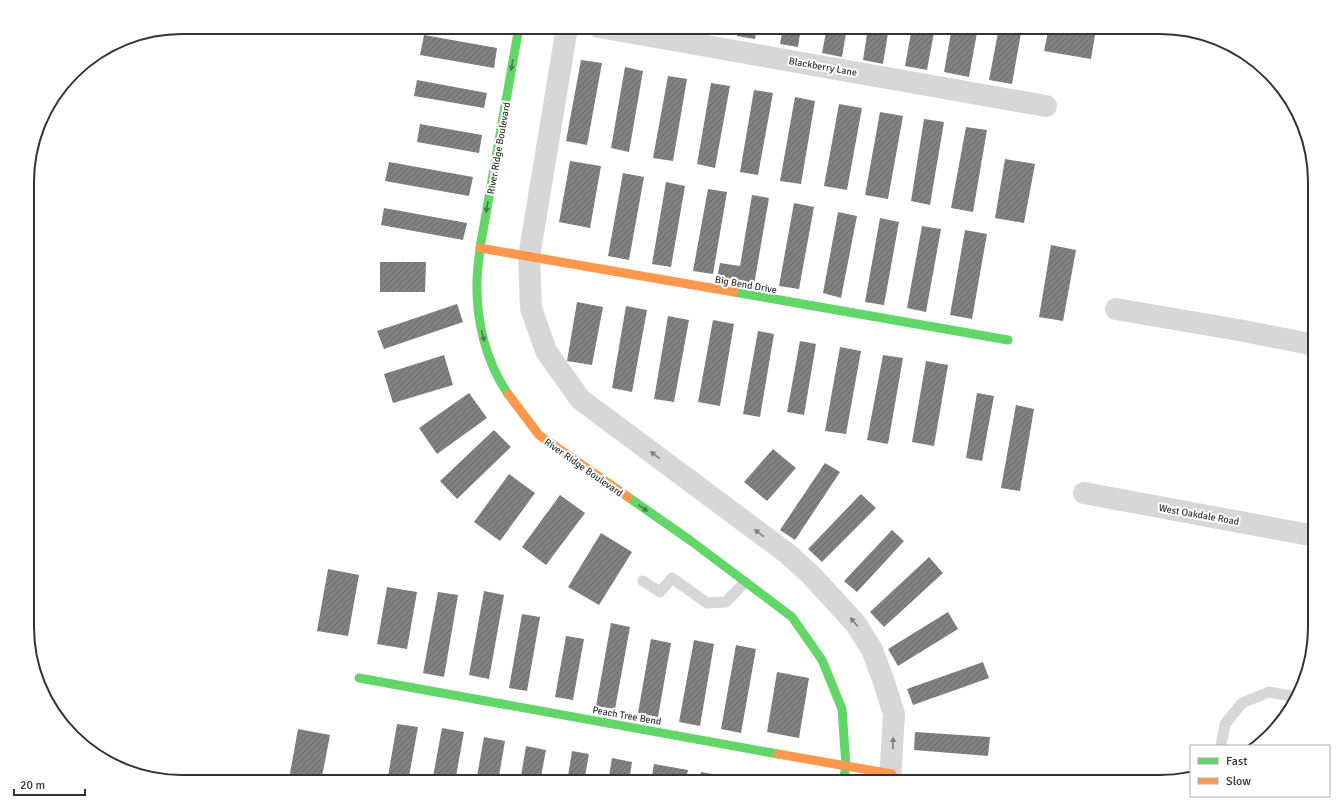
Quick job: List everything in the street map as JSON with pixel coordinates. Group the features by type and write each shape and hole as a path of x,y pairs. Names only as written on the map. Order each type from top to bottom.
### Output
{"street":[{"name":"River Ridge Boulevard","path":"518,34 480,248 477,282 481,329 491,363 506,392 539,435 691,541 792,617 822,660 842,709 846,766 844,775"},
{"path":"566,34 529,257 530,308 546,351 580,399 788,554 812,576 856,624 872,650 894,714 891,775"},
{"name":"Blackberry Lane","path":"639,34 1046,106"},
{"name":"Big Bend Drive","path":"480,248 1008,340"},
{"path":"1116,309 1308,344"},
{"name":"West Oakdale Road","path":"1084,493 1308,535"},
{"name":"Peach Tree Bend","path":"359,678 846,766 880,775"}],"lane":[{"path":"643,581 660,592 672,578 706,603 726,602 745,582"},
{"path":"1221,745 1225,724 1242,703 1269,692 1291,696"}],"building":[{"path":"737,34 756,34 755,39 737,36"},
{"path":"782,34 800,34 798,47 780,44"},
{"path":"826,34 846,34 842,57 822,53"},
{"path":"867,34 888,34 883,64 863,60"},
{"path":"911,34 934,34 927,70 905,66"},
{"path":"951,34 977,34 969,77 944,72"},
{"path":"998,34 1021,34 1012,84 989,80"},
{"path":"1048,34 1095,34 1091,59 1044,51"},
{"path":"424,35 497,48 494,68 420,55"},
{"path":"581,60 602,63 587,145 566,141"},
{"path":"625,67 643,71 629,152 611,148"},
{"path":"668,76 687,79 673,161 653,158"},
{"path":"417,80 487,93 484,108 414,96"},
{"path":"711,83 730,86 715,168 697,164"},
{"path":"754,90 773,93 758,175 740,172"},
{"path":"795,97 815,101 801,184 780,181"},
{"path":"839,104 862,108 847,190 824,186"},
{"path":"880,112 903,116 888,199 865,195"},
{"path":"924,119 944,122 930,205 911,201"},
{"path":"420,124 482,135 479,153 417,142"},
{"path":"966,127 987,130 973,212 951,208"},
{"path":"1005,159 1035,164 1024,223 995,218"},
{"path":"570,161 601,166 590,228 559,222"},
{"path":"389,162 473,177 469,196 385,181"},
{"path":"623,173 644,177 629,260 608,256"},
{"path":"666,182 685,186 671,267 652,264"},
{"path":"708,189 727,192 713,274 693,271"},
{"path":"752,195 769,198 754,285 717,279 720,263 740,266"},
{"path":"794,203 814,207 799,289 779,286"},
{"path":"384,208 467,223 463,240 381,225"},
{"path":"838,212 857,216 841,298 823,293"},
{"path":"880,218 899,222 884,305 865,302"},
{"path":"922,226 941,229 926,312 907,308"},
{"path":"965,230 987,234 972,319 950,315"},
{"path":"1051,245 1076,250 1063,321 1039,317"},
{"path":"380,262 426,262 425,292 380,292"},
{"path":"577,302 603,307 592,365 567,361"},
{"path":"457,304 463,322 384,349 377,331"},
{"path":"626,306 647,310 632,392 612,388"},
{"path":"668,316 689,320 674,402 654,399"},
{"path":"713,320 734,324 720,406 698,402"},
{"path":"758,331 774,334 760,417 743,414"},
{"path":"800,341 816,344 804,415 787,412"},
{"path":"840,347 861,351 846,434 825,431"},
{"path":"444,355 453,385 393,403 384,374"},
{"path":"883,355 903,358 888,444 867,440"},
{"path":"926,361 948,365 934,446 912,442"},
{"path":"469,393 487,418 437,454 419,428"},
{"path":"977,393 994,396 982,461 966,458"},
{"path":"1016,405 1034,409 1020,491 1001,488"},
{"path":"494,430 511,447 457,499 440,481"},
{"path":"773,449 796,468 767,501 744,482"},
{"path":"825,463 840,472 795,540 780,530"},
{"path":"509,474 535,493 500,541 474,522"},
{"path":"861,494 876,508 822,562 808,549"},
{"path":"560,495 585,513 546,565 522,547"},
{"path":"892,530 904,541 857,592 844,581"},
{"path":"601,533 632,552 599,605 568,587"},
{"path":"929,557 943,573 884,627 870,612"},
{"path":"328,569 359,575 348,636 317,631"},
{"path":"387,587 417,592 407,649 377,644"},
{"path":"484,591 504,595 489,679 469,675"},
{"path":"438,592 458,595 444,677 423,673"},
{"path":"948,612 958,629 898,666 888,649"},
{"path":"522,614 540,617 527,691 509,688"},
{"path":"611,623 630,627 615,709 596,706"},
{"path":"566,636 584,639 573,700 555,697"},
{"path":"651,639 671,643 658,717 638,713"},
{"path":"694,640 714,644 700,726 679,722"},
{"path":"736,645 756,649 741,733 721,729"},
{"path":"983,662 989,678 913,705 907,689"},
{"path":"777,672 809,678 799,738 767,732"},
{"path":"397,724 418,727 409,775 388,775"},
{"path":"442,728 464,732 456,775 433,775"},
{"path":"298,729 330,735 322,775 290,775"},
{"path":"915,732 990,737 988,756 914,750"},
{"path":"484,737 505,741 499,775 477,775"},
{"path":"526,746 546,750 541,775 521,775"},
{"path":"572,751 589,754 585,775 568,775"},
{"path":"612,758 632,762 630,775 609,775"},
{"path":"654,764 688,770 687,775 652,775"},
{"path":"701,772 717,775 700,775"}],"traffic: fast":[{"path":"508,394 500,382 488,355 484,341 478,311 477,278 480,248 518,34"},
{"path":"734,292 1008,340"},
{"path":"628,497 691,541 792,617 822,660 842,709 846,766 844,775"},
{"path":"359,678 778,754"}],"traffic: slow":[{"path":"480,248 734,292"},
{"path":"508,394 539,435 628,497"},
{"path":"778,754 892,774"}]}
